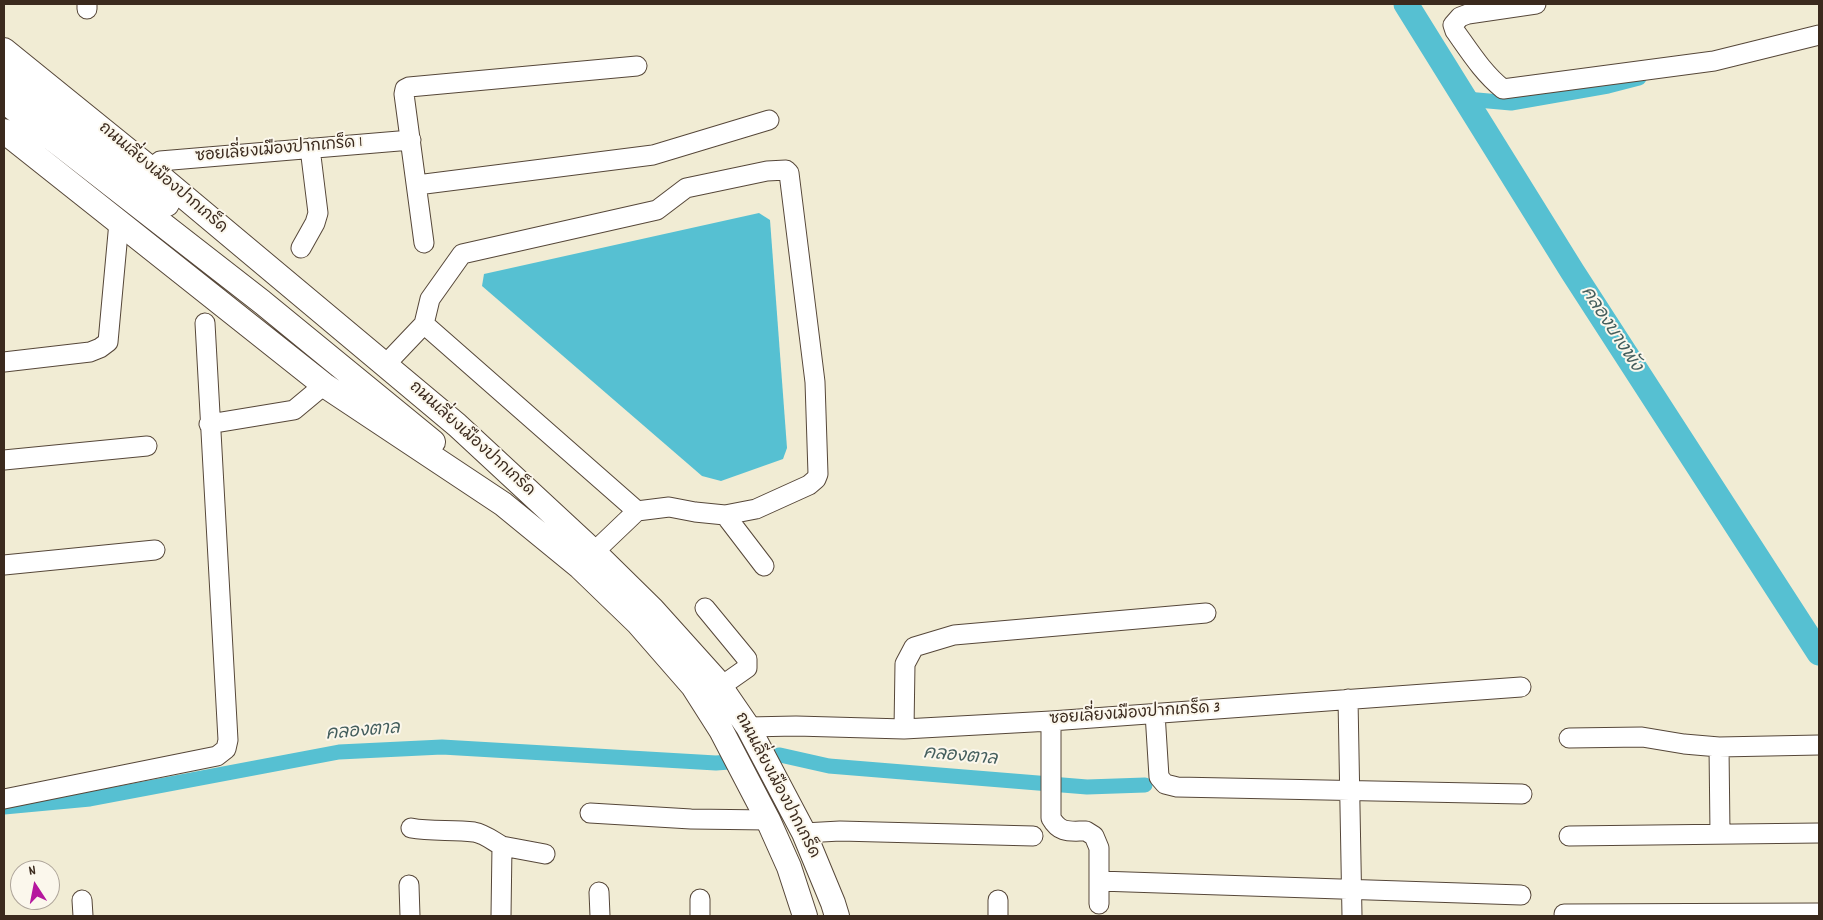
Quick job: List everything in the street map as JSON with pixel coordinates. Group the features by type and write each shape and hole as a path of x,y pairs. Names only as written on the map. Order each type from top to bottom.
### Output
{"main road":[{"name":"ถนนเลี่ยงเมืองปากเกร็ด","path":"5,51 457,425 594,552 652,609 720,687 748,727 804,834 837,916"},
{"path":"4,75 208,236 265,295 503,504"},
{"path":"4,101 265,295 327,338 436,423 512,476"},
{"name":"ถนนเลี่ยงเมืองปากเกร็ด","path":"4,131 324,385 503,504 580,567 638,623 693,686 721,730 768,820 789,867 805,916"}],"street":[{"path":"1536,4 1460,16 1454,25 1455,31 1479,65 1503,89 1714,61 1819,35"},
{"path":"424,243 404,94 405,89 409,87 637,66"},
{"path":"416,185 653,155 769,120"},
{"name":"ซอยเลี่ยงเมืองปากเกร็ด 1","path":"151,170 160,160 411,140"},
{"path":"300,248 315,223 318,213 310,148"},
{"path":"385,364 424,324 430,300 462,254 657,210 686,188 767,171 786,170 789,173 814,382 818,474 816,479 810,485 756,509 725,515 669,507 636,511 594,552"},
{"path":"4,362 90,352 108,342 119,222"},
{"path":"4,799 217,756 226,748 228,740 209,424 205,324"},
{"path":"424,324 636,511"},
{"path":"209,424 294,410 324,385"},
{"path":"4,460 146,446"},
{"path":"725,515 764,566"},
{"path":"4,565 155,550"},
{"path":"704,608 747,659 747,668 720,687"},
{"path":"904,729 905,664 914,647 954,635 1206,613"},
{"name":"ซอยเลี่ยงเมืองปากเกร็ด 3","path":"748,727 904,729 1051,721 1521,687"},
{"path":"1348,699 1352,916"},
{"path":"1155,712 1159,777 1165,784 1177,787 1522,794"},
{"path":"1051,721 1051,818 1055,826 1063,831 1086,831 1094,836 1099,848 1098,904"},
{"path":"1569,738 1642,737 1684,744 1719,747 1819,744"},
{"path":"1719,747 1720,833"},
{"path":"590,812 691,819 768,820"},
{"path":"411,828 475,832 491,838 502,846 545,854"},
{"path":"804,834 840,831 1033,836"},
{"path":"1569,836 1819,833"},
{"path":"500,916 502,846"},
{"path":"1099,881 1521,895"},
{"path":"409,885 410,916"},
{"path":"599,892 600,916"},
{"path":"1564,914 1819,913"}],"water":[{"path":"759,213 770,220 787,448 783,459 721,481 702,476 482,286 484,274"}],"waterway":[{"name":"คลองบางพัง","path":"1406,4 1572,271 1819,653"},
{"path":"1466,99 1511,103 1608,86 1639,78"},
{"name":"คลองตาล","path":"4,807 90,799 339,752 442,747 716,763 729,762"},
{"name":"คลองตาล","path":"773,756 780,755 829,766 1087,787 1145,785"}]}
